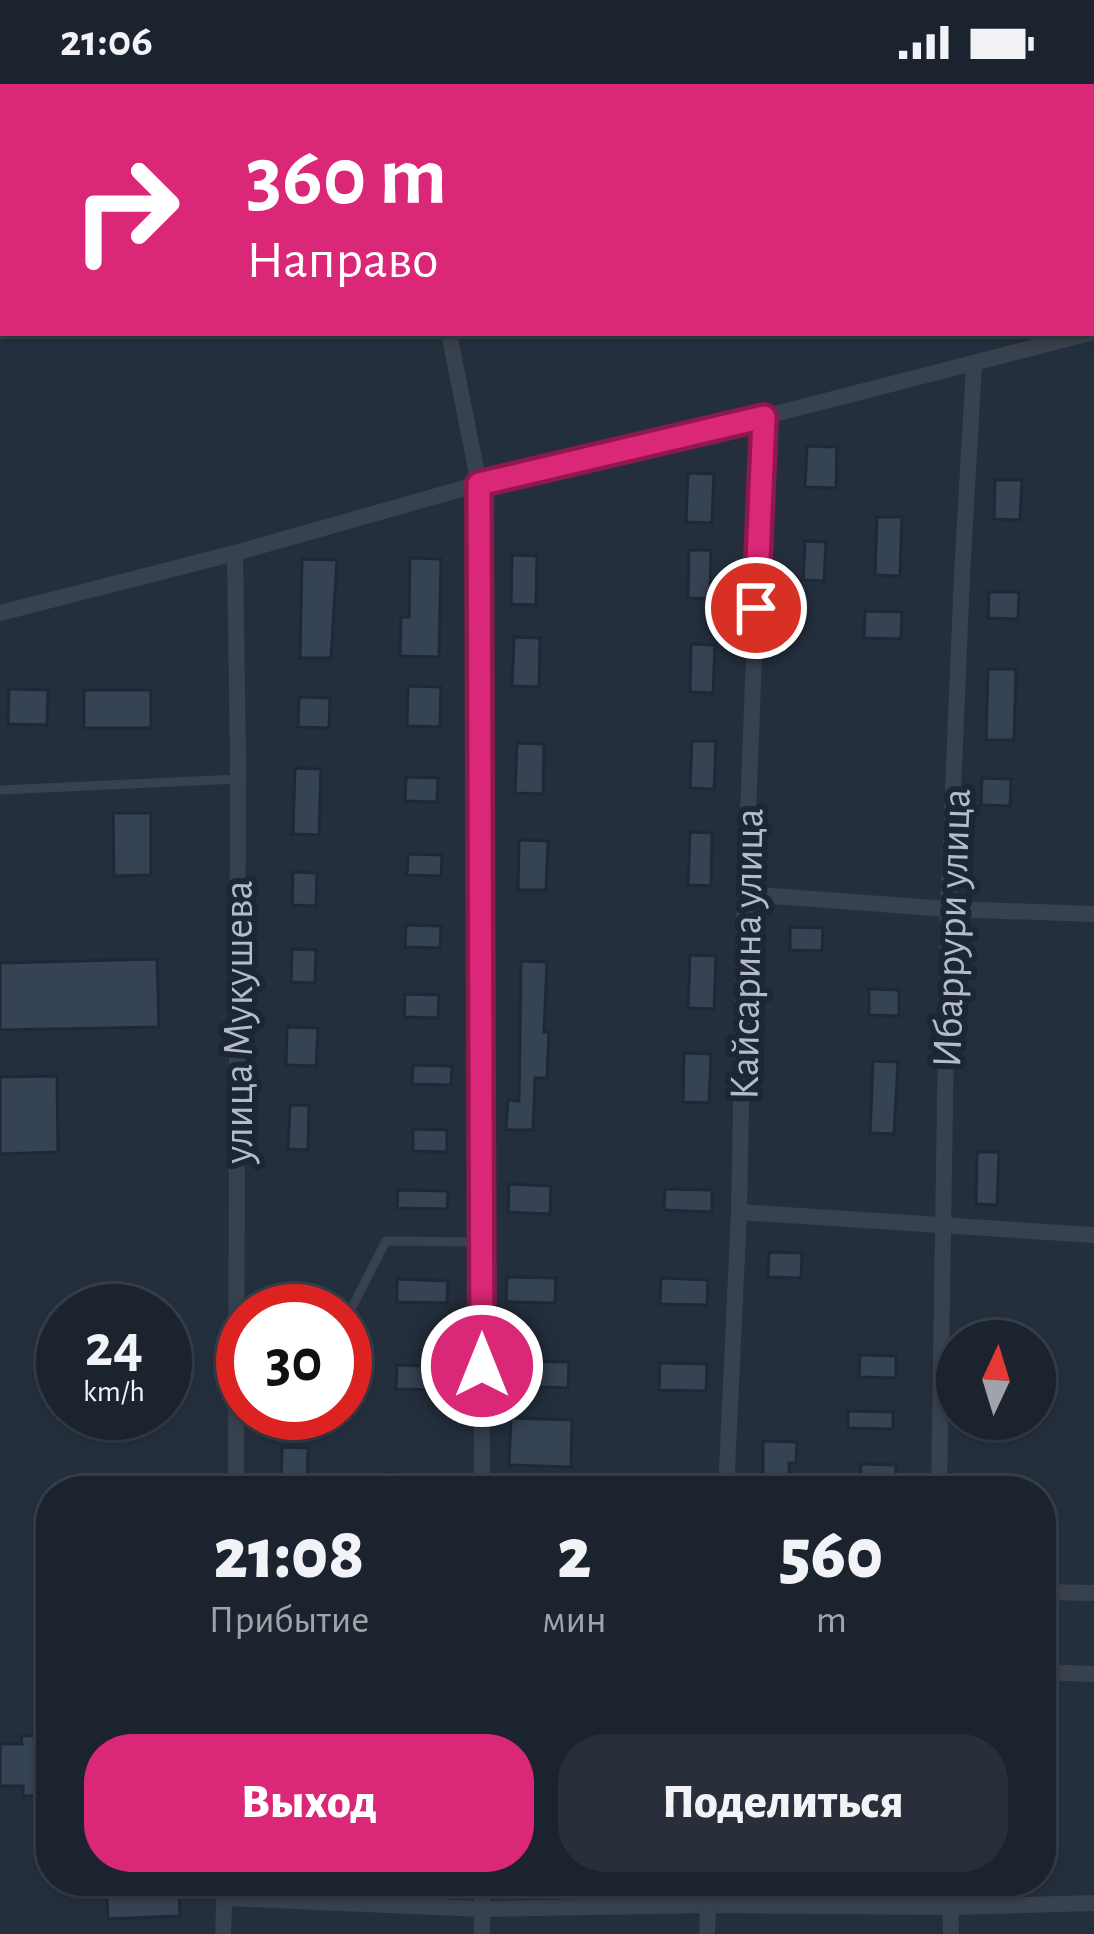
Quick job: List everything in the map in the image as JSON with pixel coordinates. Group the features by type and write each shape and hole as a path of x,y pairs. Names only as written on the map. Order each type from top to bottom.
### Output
{"street":[{"path":"450,336 479,484 482,1476"},
{"path":"0,613 479,484 1079,336"},
{"name":"Ибаррури улица","path":"939,1476 948,909 974,364"},
{"name":"Кайсарина улица","path":"728,1476 764,417"},
{"name":"улица Мукушева","path":"235,553 240,1284"},
{"path":"745,894 1094,914"},
{"path":"739,1212 1094,1234"},
{"name":"улица Мукушева","path":"236,1476 237,1440"},
{"path":"1056,1592 1094,1593"},
{"path":"1056,1673 1094,1674"},
{"path":"223,1934 224,1896"},
{"path":"314,1896 482,1909 1094,1903"},
{"path":"482,1896 482,1934"},
{"path":"707,1934 708,1896"},
{"path":"951,1896 951,1934"}],"lane":[{"path":"0,790 238,779"},
{"path":"364,1284 386,1241 481,1241"}],"building":[{"path":"807,446 837,447 836,488 805,487"},
{"path":"688,473 714,474 712,523 686,522"},
{"path":"995,480 1022,480 1020,520 994,519"},
{"path":"877,517 902,517 900,576 875,575"},
{"path":"805,541 826,542 824,581 803,580"},
{"path":"689,550 711,550 710,599 688,598"},
{"path":"512,555 537,556 536,605 511,604"},
{"path":"410,558 441,559 439,657 400,656 401,617 409,617"},
{"path":"302,559 337,560 331,658 300,658"},
{"path":"989,592 1019,592 1018,619 988,618"},
{"path":"865,611 902,612 901,639 864,638"},
{"path":"514,637 540,638 539,687 512,686"},
{"path":"691,644 715,645 713,693 690,692"},
{"path":"988,669 1016,669 1014,740 986,740"},
{"path":"408,686 441,687 440,727 407,726"},
{"path":"9,689 48,690 47,725 8,724"},
{"path":"84,690 151,690 151,728 84,728"},
{"path":"299,697 330,698 329,728 298,727"},
{"path":"692,741 716,741 714,789 690,788"},
{"path":"517,743 544,744 543,794 515,793"},
{"path":"295,768 321,769 319,835 293,834"},
{"path":"406,777 438,778 437,802 405,801"},
{"path":"982,778 1011,779 1010,806 981,805"},
{"path":"113,813 151,813 151,875 114,876"},
{"path":"690,832 712,833 711,886 688,885"},
{"path":"519,840 548,841 546,890 518,890"},
{"path":"408,854 442,855 441,876 407,875"},
{"path":"293,872 317,873 316,906 292,905"},
{"path":"406,925 441,926 440,948 405,947"},
{"path":"790,927 823,928 822,951 790,950"},
{"path":"292,949 316,950 315,983 291,982"},
{"path":"690,955 716,956 714,1009 688,1008"},
{"path":"157,959 159,1027 0,1030 0,963"},
{"path":"521,961 547,962 547,1078 535,1078 533,1130 506,1130 508,1100 519,1101"},
{"path":"869,989 899,990 899,1016 869,1015"},
{"path":"405,994 439,995 438,1018 404,1017"},
{"path":"287,1027 318,1028 316,1066 286,1065"},
{"path":"684,1053 711,1054 709,1103 683,1102"},
{"path":"873,1061 898,1062 894,1134 870,1133"},
{"path":"413,1065 452,1066 451,1085 412,1084"},
{"path":"57,1076 58,1152 0,1154 0,1077"},
{"path":"290,1105 309,1105 308,1150 288,1149"},
{"path":"413,1129 447,1130 447,1152 413,1151"},
{"path":"977,1152 999,1152 997,1205 976,1204"},
{"path":"509,1184 551,1186 550,1214 508,1212"},
{"path":"665,1189 712,1190 712,1212 664,1210"},
{"path":"398,1190 448,1191 447,1209 397,1208"},
{"path":"769,1252 802,1253 801,1278 768,1277"},
{"path":"507,1277 556,1278 555,1303 506,1302"},
{"path":"661,1278 708,1280 707,1305 660,1304"},
{"path":"397,1279 448,1281 447,1303 397,1302"},
{"path":"860,1355 896,1356 896,1378 859,1377"},
{"path":"515,1361 569,1362 568,1388 514,1386"},
{"path":"660,1363 707,1364 706,1391 659,1390"},
{"path":"397,1365 448,1367 447,1390 396,1389"},
{"path":"848,1411 893,1412 893,1429 848,1428"},
{"path":"511,1418 572,1420 571,1467 509,1465"},
{"path":"763,1441 797,1442 796,1463 789,1463 789,1476 763,1476"},
{"path":"282,1447 308,1448 307,1476 281,1476"},
{"path":"861,1464 896,1465 896,1476 860,1476"},
{"path":"21,1736 36,1736 36,1796 23,1796 23,1786 0,1786 0,1744 22,1744"},
{"path":"107,1896 179,1896 180,1916 108,1919"}],"route":[{"path":"482,1366 479,484 764,417 756,608"}]}
